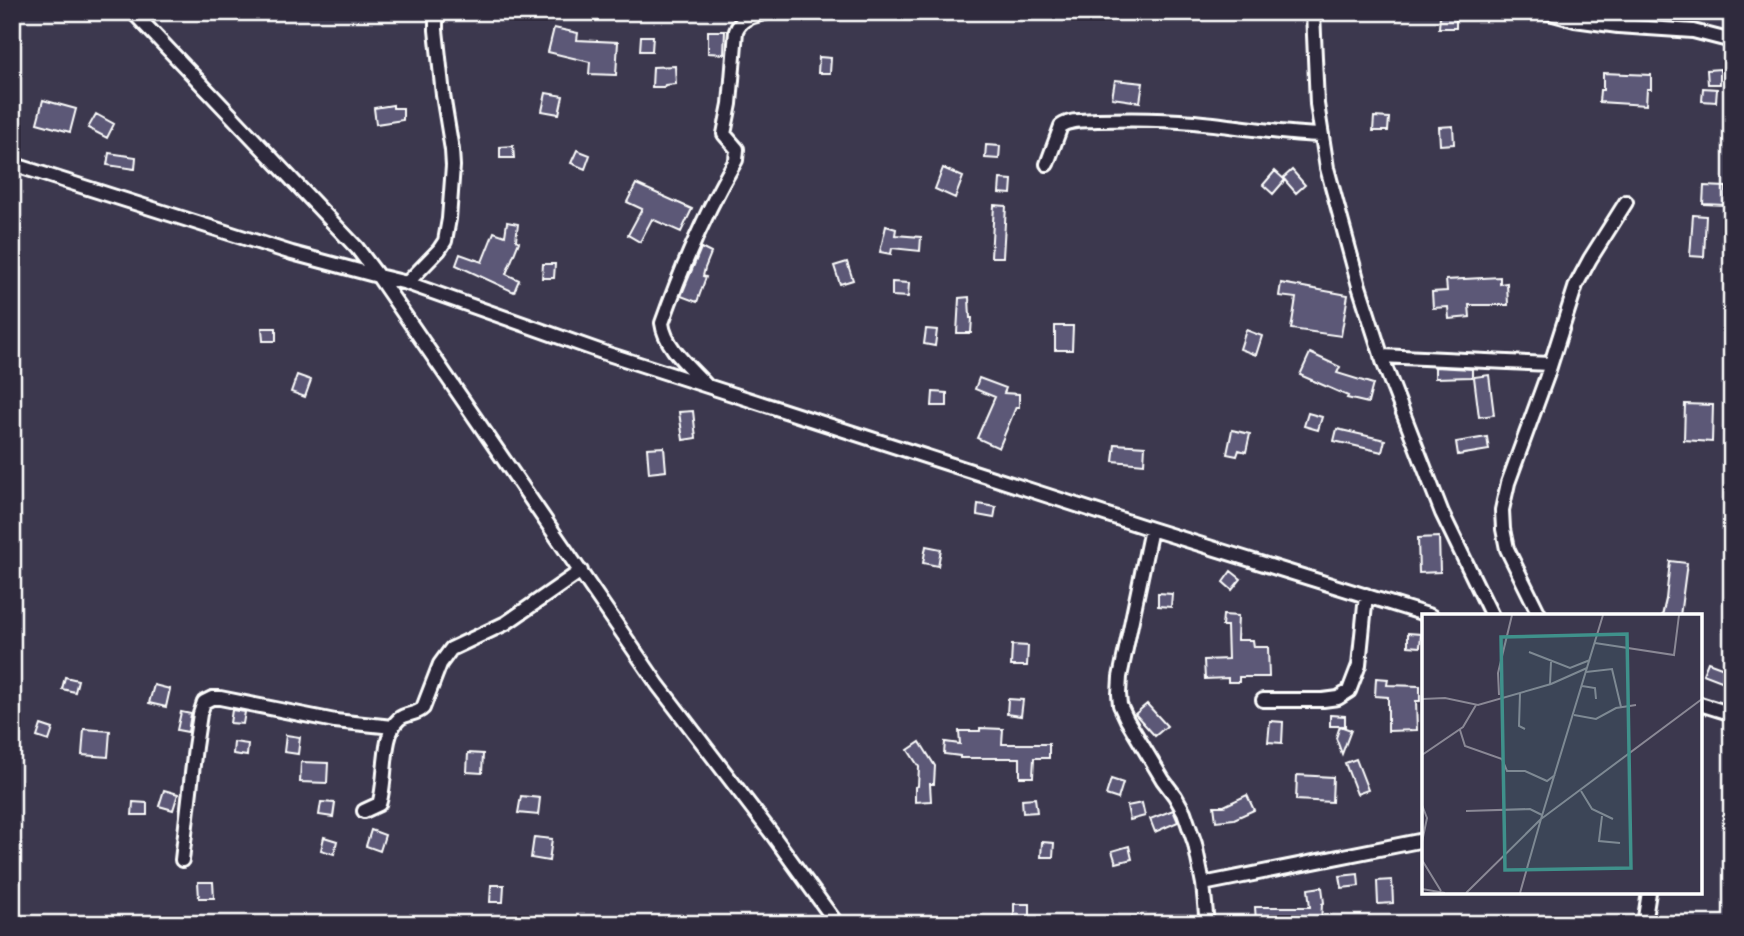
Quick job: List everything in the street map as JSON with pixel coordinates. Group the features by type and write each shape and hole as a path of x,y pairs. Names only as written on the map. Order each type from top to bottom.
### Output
{"street":[{"path":"133,12 357,248 658,685 772,834 836,924"},
{"path":"407,283 445,241 449,219 453,158 443,95 436,12"},
{"path":"707,386 670,344 663,332 662,323 694,239 736,160 737,149 724,134 730,104 736,31 739,23 768,12"},
{"path":"1313,12 1317,104 1327,168 1359,286 1381,356 1442,513 1491,614"},
{"path":"1546,12 1574,20 1618,26 1693,31 1732,41"},
{"path":"1047,164 1061,126 1072,122 1160,120 1322,135"},
{"path":"12,164 292,253 407,283 605,354 1425,614"},
{"path":"1539,614 1507,549 1502,510 1508,483 1576,285 1626,202"},
{"path":"1381,356 1550,364"},
{"path":"1152,529 1120,677 1120,705 1184,812 1195,844 1207,924"},
{"path":"364,811 379,804 383,794 387,746 397,721 423,708 440,664 451,649 506,623 581,571"},
{"path":"1263,700 1323,700 1338,698 1349,691 1359,665 1366,595"},
{"path":"182,860 195,747 204,702 220,698 335,721 394,727"},
{"path":"1702,705 1732,714"},
{"path":"1203,884 1422,840"},
{"path":"1644,924 1649,894"}],"building":[{"path":"1440,16 1456,17 1456,28 1439,28"},
{"path":"554,28 578,33 577,40 618,42 616,75 589,74 590,62 548,52"},
{"path":"708,31 725,31 724,54 708,53"},
{"path":"641,36 653,36 652,51 640,51"},
{"path":"819,57 831,58 830,73 818,73"},
{"path":"675,66 676,84 652,87 653,67"},
{"path":"1720,69 1720,84 1708,84 1707,70"},
{"path":"1603,73 1651,75 1651,89 1647,89 1646,105 1599,102 1600,90 1603,90"},
{"path":"1115,80 1143,83 1140,102 1112,98"},
{"path":"1703,88 1717,89 1716,102 1702,101"},
{"path":"546,93 563,96 559,114 542,111"},
{"path":"43,100 76,109 70,132 37,123"},
{"path":"393,105 393,108 403,108 403,120 376,124 374,108"},
{"path":"96,114 114,124 107,138 88,128"},
{"path":"1374,117 1389,118 1388,131 1373,131"},
{"path":"1453,126 1454,144 1440,145 1439,127"},
{"path":"986,145 1000,146 999,159 985,158"},
{"path":"513,146 514,158 500,158 500,147"},
{"path":"577,150 590,155 585,169 571,163"},
{"path":"109,153 136,157 135,169 107,165"},
{"path":"943,168 963,177 955,198 935,189"},
{"path":"1292,170 1305,185 1296,193 1283,178"},
{"path":"1275,171 1285,180 1273,194 1263,185"},
{"path":"1000,179 1012,180 1011,194 999,193"},
{"path":"636,184 692,209 681,232 652,219 640,242 628,235 642,209 627,202"},
{"path":"1704,186 1726,187 1725,205 1703,204"},
{"path":"994,205 1006,206 1003,257 991,257"},
{"path":"1693,215 1706,216 1704,257 1690,256"},
{"path":"507,222 518,224 516,240 519,242 506,274 519,280 514,292 456,265 460,254 482,262 494,232 505,236"},
{"path":"886,226 896,229 895,235 921,237 920,251 892,248 891,254 880,252"},
{"path":"701,248 711,253 697,302 681,296"},
{"path":"847,262 853,280 840,284 834,266"},
{"path":"543,264 555,264 554,278 542,278"},
{"path":"1500,277 1500,284 1507,283 1508,305 1469,305 1470,317 1449,319 1448,307 1433,308 1432,292 1447,291 1446,280"},
{"path":"892,282 909,283 908,297 892,296"},
{"path":"1281,283 1348,295 1341,336 1291,329 1296,298 1279,296"},
{"path":"969,297 971,333 957,333 959,298"},
{"path":"1055,326 1073,326 1072,350 1055,350"},
{"path":"262,328 276,328 276,341 263,341"},
{"path":"926,329 937,330 935,346 924,344"},
{"path":"1246,330 1262,336 1256,355 1240,349"},
{"path":"1310,353 1340,367 1337,373 1373,384 1368,403 1347,398 1348,396 1300,375"},
{"path":"1435,367 1472,369 1472,377 1435,378"},
{"path":"297,375 311,380 305,397 291,392"},
{"path":"1489,375 1494,415 1479,417 1474,377"},
{"path":"979,378 1006,388 1004,393 1019,394 1019,407 1016,407 999,448 977,438 995,397 975,389"},
{"path":"933,392 947,393 947,406 932,406"},
{"path":"1685,404 1713,405 1712,442 1684,440"},
{"path":"693,411 696,438 683,440 679,412"},
{"path":"1308,413 1322,417 1318,430 1304,426"},
{"path":"1337,429 1385,440 1382,452 1334,441"},
{"path":"1232,430 1250,434 1246,452 1239,450 1237,456 1227,454"},
{"path":"1487,437 1489,450 1458,455 1456,442"},
{"path":"1115,444 1145,446 1144,464 1113,461"},
{"path":"664,447 666,471 649,473 647,448"},
{"path":"978,504 996,507 994,518 977,515"},
{"path":"1439,537 1440,572 1419,573 1418,538"},
{"path":"926,546 941,549 938,566 923,563"},
{"path":"1670,561 1687,563 1680,614 1662,614"},
{"path":"1231,571 1241,579 1232,590 1223,582"},
{"path":"1158,593 1172,594 1171,607 1158,606"},
{"path":"1223,615 1238,616 1237,640 1253,640 1254,647 1268,647 1269,677 1239,677 1239,682 1228,682 1228,678 1205,679 1204,660 1228,659 1227,626 1222,626"},
{"path":"1408,633 1421,634 1420,647 1408,646"},
{"path":"1012,645 1028,646 1027,666 1011,666"},
{"path":"1708,662 1732,671 1732,685 1703,674"},
{"path":"65,677 78,680 75,692 62,689"},
{"path":"1376,678 1388,679 1387,685 1420,686 1420,701 1416,701 1417,730 1388,731 1388,697 1375,696"},
{"path":"154,685 170,689 166,707 149,703"},
{"path":"1008,699 1023,700 1021,716 1007,714"},
{"path":"1147,704 1167,726 1155,736 1135,714"},
{"path":"232,710 245,712 243,724 230,723"},
{"path":"181,712 191,714 188,732 177,730"},
{"path":"1330,715 1345,716 1345,726 1330,726"},
{"path":"1270,721 1283,722 1282,743 1268,742"},
{"path":"41,725 53,729 49,741 37,737"},
{"path":"1340,726 1351,730 1342,754 1336,738"},
{"path":"980,728 1003,729 1002,744 1049,744 1049,758 1034,758 1033,777 1020,777 1020,758 960,758 944,754 945,742 960,744 959,731 980,731"},
{"path":"84,729 110,731 108,757 82,755"},
{"path":"286,735 300,737 298,754 284,752"},
{"path":"234,742 248,744 247,756 233,754"},
{"path":"920,742 935,766 934,784 930,784 931,801 915,802 919,767 908,750"},
{"path":"468,753 483,754 482,773 467,772"},
{"path":"1356,759 1368,790 1357,794 1345,763"},
{"path":"301,762 328,763 327,783 300,782"},
{"path":"1297,775 1333,777 1332,802 1296,800"},
{"path":"1111,779 1123,783 1118,799 1106,795"},
{"path":"164,790 178,794 173,810 159,806"},
{"path":"1247,795 1254,810 1234,819 1216,821 1214,806 1224,806"},
{"path":"521,796 540,798 538,815 518,813"},
{"path":"1035,798 1037,812 1023,813 1022,799"},
{"path":"133,802 147,803 147,815 132,815"},
{"path":"321,802 335,803 333,817 319,815"},
{"path":"1142,803 1145,816 1130,820 1127,806"},
{"path":"1173,810 1178,822 1155,832 1150,819"},
{"path":"371,830 385,835 380,851 366,846"},
{"path":"324,837 337,841 334,854 321,850"},
{"path":"534,837 552,839 549,861 531,858"},
{"path":"1042,842 1054,843 1053,857 1041,857"},
{"path":"1129,846 1132,859 1116,863 1112,851"},
{"path":"1358,874 1359,886 1342,888 1340,876"},
{"path":"1392,880 1393,903 1378,904 1377,881"},
{"path":"198,882 213,882 214,898 199,898"},
{"path":"491,885 504,885 503,902 490,902"},
{"path":"1322,887 1324,903 1321,924 1308,923 1308,920 1256,921 1255,907 1310,907 1308,889"},
{"path":"1014,904 1030,904 1030,919 1014,920"}]}
